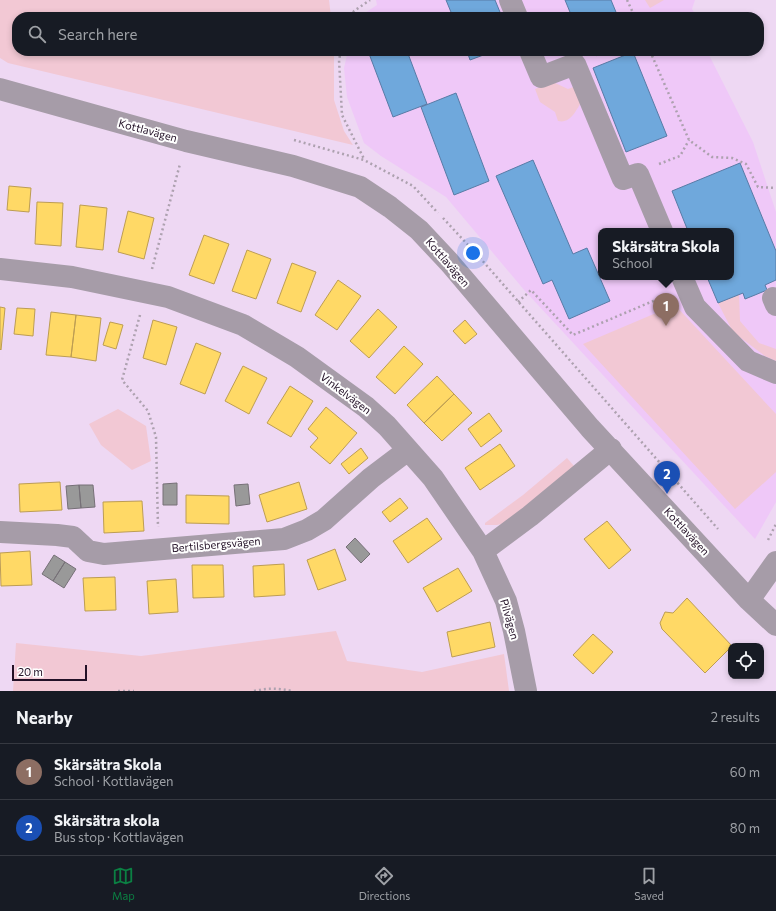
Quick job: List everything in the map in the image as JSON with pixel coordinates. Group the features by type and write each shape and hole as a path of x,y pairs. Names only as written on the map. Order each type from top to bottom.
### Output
{"street":[{"path":"510,0 515,12"},
{"path":"532,56 541,77 575,64 623,180 638,174 661,228"},
{"name":"Kottlavägen","path":"0,89 186,141 293,166 360,187 390,207 420,230 576,411 749,600 776,625"},
{"name":"Vinkelvägen","path":"0,269 72,277 168,297 243,326 297,357 366,407 387,426 433,478 483,551"},
{"path":"684,282 695,307 748,360 776,373"},
{"path":"483,551 530,516 611,449"},
{"name":"Bertilsbergsvägen","path":"0,532 73,537 88,551 104,554 284,539 307,530 324,520 371,478 408,450"},
{"name":"Pilvägen","path":"483,551 506,601 514,631 526,691"},
{"path":"749,600 776,562"}],"path":[{"path":"354,12 370,0"},
{"path":"627,0 633,12"},
{"path":"340,56 342,115 364,160"},
{"path":"652,56 689,140 712,157 732,158 746,164 758,186 776,188"},
{"path":"656,166 680,156 689,140"},
{"path":"159,549 156,437 148,411 122,380 186,141"},
{"path":"518,302 531,290 573,335 684,282"},
{"path":"254,691 265,688 278,688 292,691"},
{"path":"118,691 134,691"}],"shaded area":[{"path":"0,0 329,0 330,12 12,12 12,56 334,56 334,100 344,131 353,145 8,63 0,58"},
{"path":"376,0 695,0 692,9 694,12 366,12 377,5"},
{"path":"645,0 664,0 650,8"},
{"path":"347,56 710,56 753,142 776,212 776,502 755,539 525,291 446,197 381,156 364,143 347,97 344,68"},
{"path":"553,82 568,89 576,86 582,101 573,116 563,121 558,121 555,112 540,102 535,89"},
{"path":"739,294 740,321 759,343 776,349 776,361 765,356 733,332 718,303"},
{"path":"675,305 776,414 776,472 735,509 583,344"},
{"path":"118,409 146,426 151,461 132,470 101,445 89,424"},
{"path":"567,458 574,466 505,523 485,525 485,523 523,495"},
{"path":"336,631 347,661 422,672 504,654 509,691 13,691 16,643 141,656"}],"building: Homes":[{"path":"9,186 31,188 29,212 7,210"},
{"path":"37,202 63,203 61,246 35,244"},
{"path":"80,205 107,208 103,250 76,247"},
{"path":"128,211 154,218 144,259 118,252"},
{"path":"204,235 229,244 214,284 189,275"},
{"path":"247,250 271,259 256,299 232,291"},
{"path":"292,263 316,272 301,312 277,303"},
{"path":"338,280 361,296 337,330 315,315"},
{"path":"0,307 5,308 1,350 0,349"},
{"path":"17,308 35,309 33,336 14,334"},
{"path":"378,309 397,327 369,358 350,341"},
{"path":"51,312 76,315 71,357 46,355"},
{"path":"76,315 101,318 96,361 71,357"},
{"path":"153,320 177,327 166,365 143,358"},
{"path":"465,320 477,334 465,344 453,331"},
{"path":"110,322 123,325 116,349 103,345"},
{"path":"196,343 221,353 205,394 180,384"},
{"path":"404,346 423,364 395,394 376,377"},
{"path":"243,366 267,378 249,414 225,401"},
{"path":"437,376 454,394 424,423 407,405"},
{"path":"290,386 313,401 291,437 267,423"},
{"path":"454,394 472,413 442,441 424,423"},
{"path":"326,407 357,433 330,464 310,447 318,438 308,429"},
{"path":"489,413 502,431 481,447 468,429"},
{"path":"500,444 515,466 480,490 465,468"},
{"path":"361,448 368,458 349,474 341,464"},
{"path":"60,482 62,510 20,512 19,484"},
{"path":"299,482 307,509 267,522 259,495"},
{"path":"186,495 229,496 229,524 186,523"},
{"path":"400,498 408,508 390,522 382,512"},
{"path":"142,501 144,531 104,533 103,502"},
{"path":"427,518 442,539 408,563 393,541"},
{"path":"607,521 631,550 609,569 584,539"},
{"path":"335,549 346,580 318,590 307,560"},
{"path":"30,551 32,585 1,586 0,553"},
{"path":"284,564 285,595 254,597 253,566"},
{"path":"192,565 223,565 224,597 193,598"},
{"path":"458,568 472,591 437,612 423,588"},
{"path":"115,577 116,610 85,611 83,578"},
{"path":"176,579 178,612 149,614 147,581"},
{"path":"687,598 729,643 728,650 705,673 662,629 660,623 665,612 673,613"},
{"path":"490,622 495,647 452,657 447,632"},
{"path":"593,634 613,652 593,674 573,655"}],"building: Schools":[{"path":"446,0 495,0 500,12 451,12"},
{"path":"565,0 611,0 616,12 570,12"},
{"path":"370,56 409,56 427,104 393,117"},
{"path":"469,56 481,56 470,60"},
{"path":"623,56 635,56 667,136 626,152 593,68"},
{"path":"456,93 489,181 454,195 421,107"},
{"path":"533,160 573,254 587,248 598,273 598,280 601,280 610,301 569,319 552,280 543,284 496,176"},
{"path":"740,163 776,251 776,280 765,285 767,290 745,299 743,293 718,303 708,280 734,280 734,228 687,228 672,191"}],"building: Industry":[{"path":"177,483 177,505 163,505 163,484"},
{"path":"248,484 250,504 236,506 234,485"},
{"path":"79,485 93,485 95,507 81,508"},
{"path":"79,485 81,508 68,509 66,486"},
{"path":"355,538 370,554 361,563 346,547"},
{"path":"54,555 65,562 53,581 42,574"},
{"path":"65,562 76,569 64,588 53,581"}],"place":[{"name":"Skärsätra Skola","path":"666,326"},
{"name":"Skärsätra skola","path":"667,494"}]}
